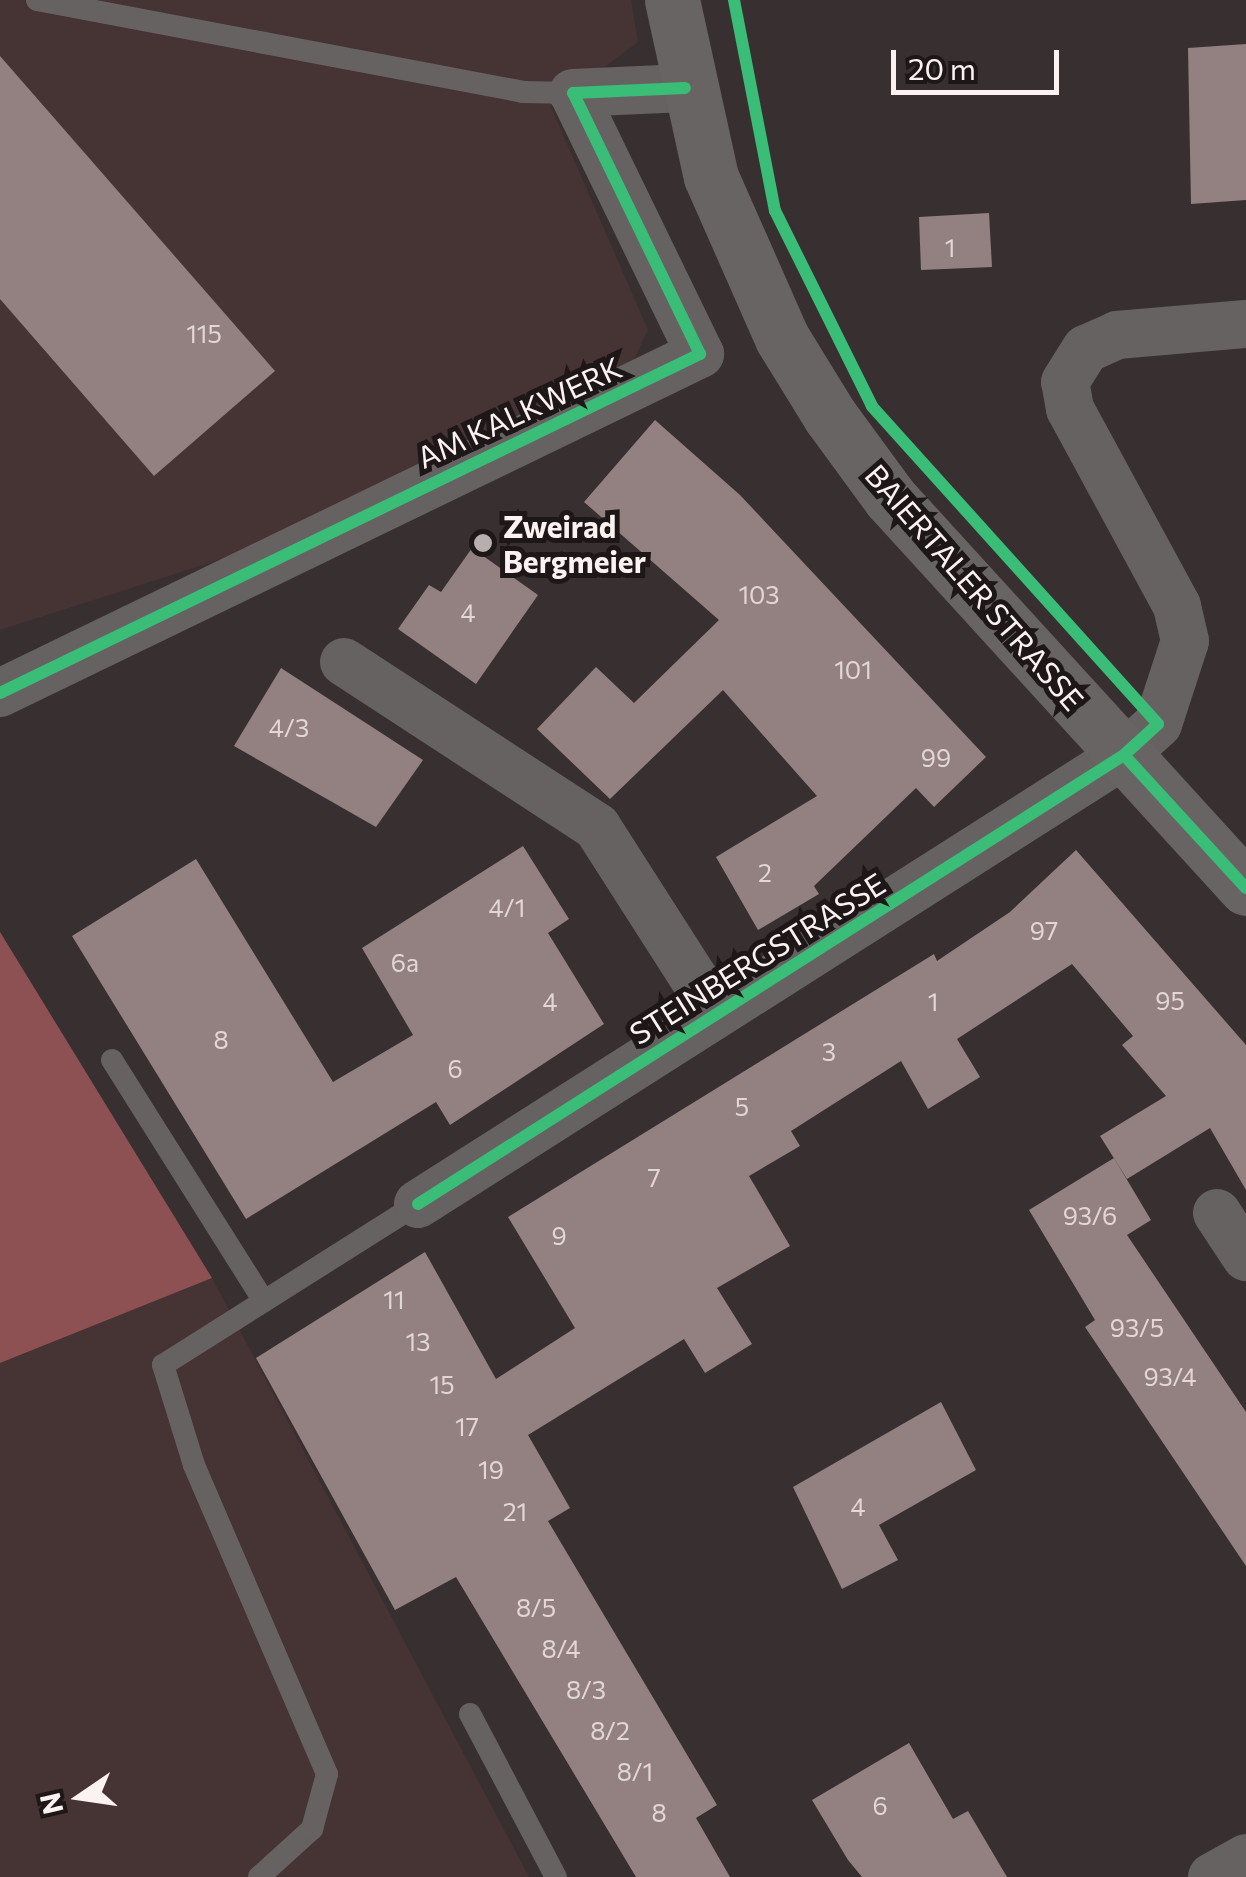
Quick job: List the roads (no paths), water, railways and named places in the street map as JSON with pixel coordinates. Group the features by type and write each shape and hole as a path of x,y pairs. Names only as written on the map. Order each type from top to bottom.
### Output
{"main road":[{"name":"BAIERTALER STRASSE","path":"672,0 685,88 745,260 830,416 890,498 1246,888"}],"street":[{"path":"573,94 685,88"},
{"name":"AM KALKWERK","path":"0,693 700,354 573,94"},
{"name":"STEINBERGSTRASSE","path":"418,1204 1124,754 1158,724 1185,641 1177,606 1070,409 1066,382 1086,350 1118,335 1246,324"},
{"name":"STEINBERGSTRASSE","path":"344,662 597,827 716,1013"},
{"path":"1217,1214 1246,1256"},
{"path":"1212,1877 1246,1858"}],"lane":[{"path":"37,0 523,92 573,94"},
{"path":"112,1060 264,1302"},
{"path":"259,1877 312,1829 327,1774 194,1465 163,1365 418,1204"},
{"path":"470,1714 556,1877"}],"place":[{"name":"Zweirad Bergmeier","path":"483,543"}]}
